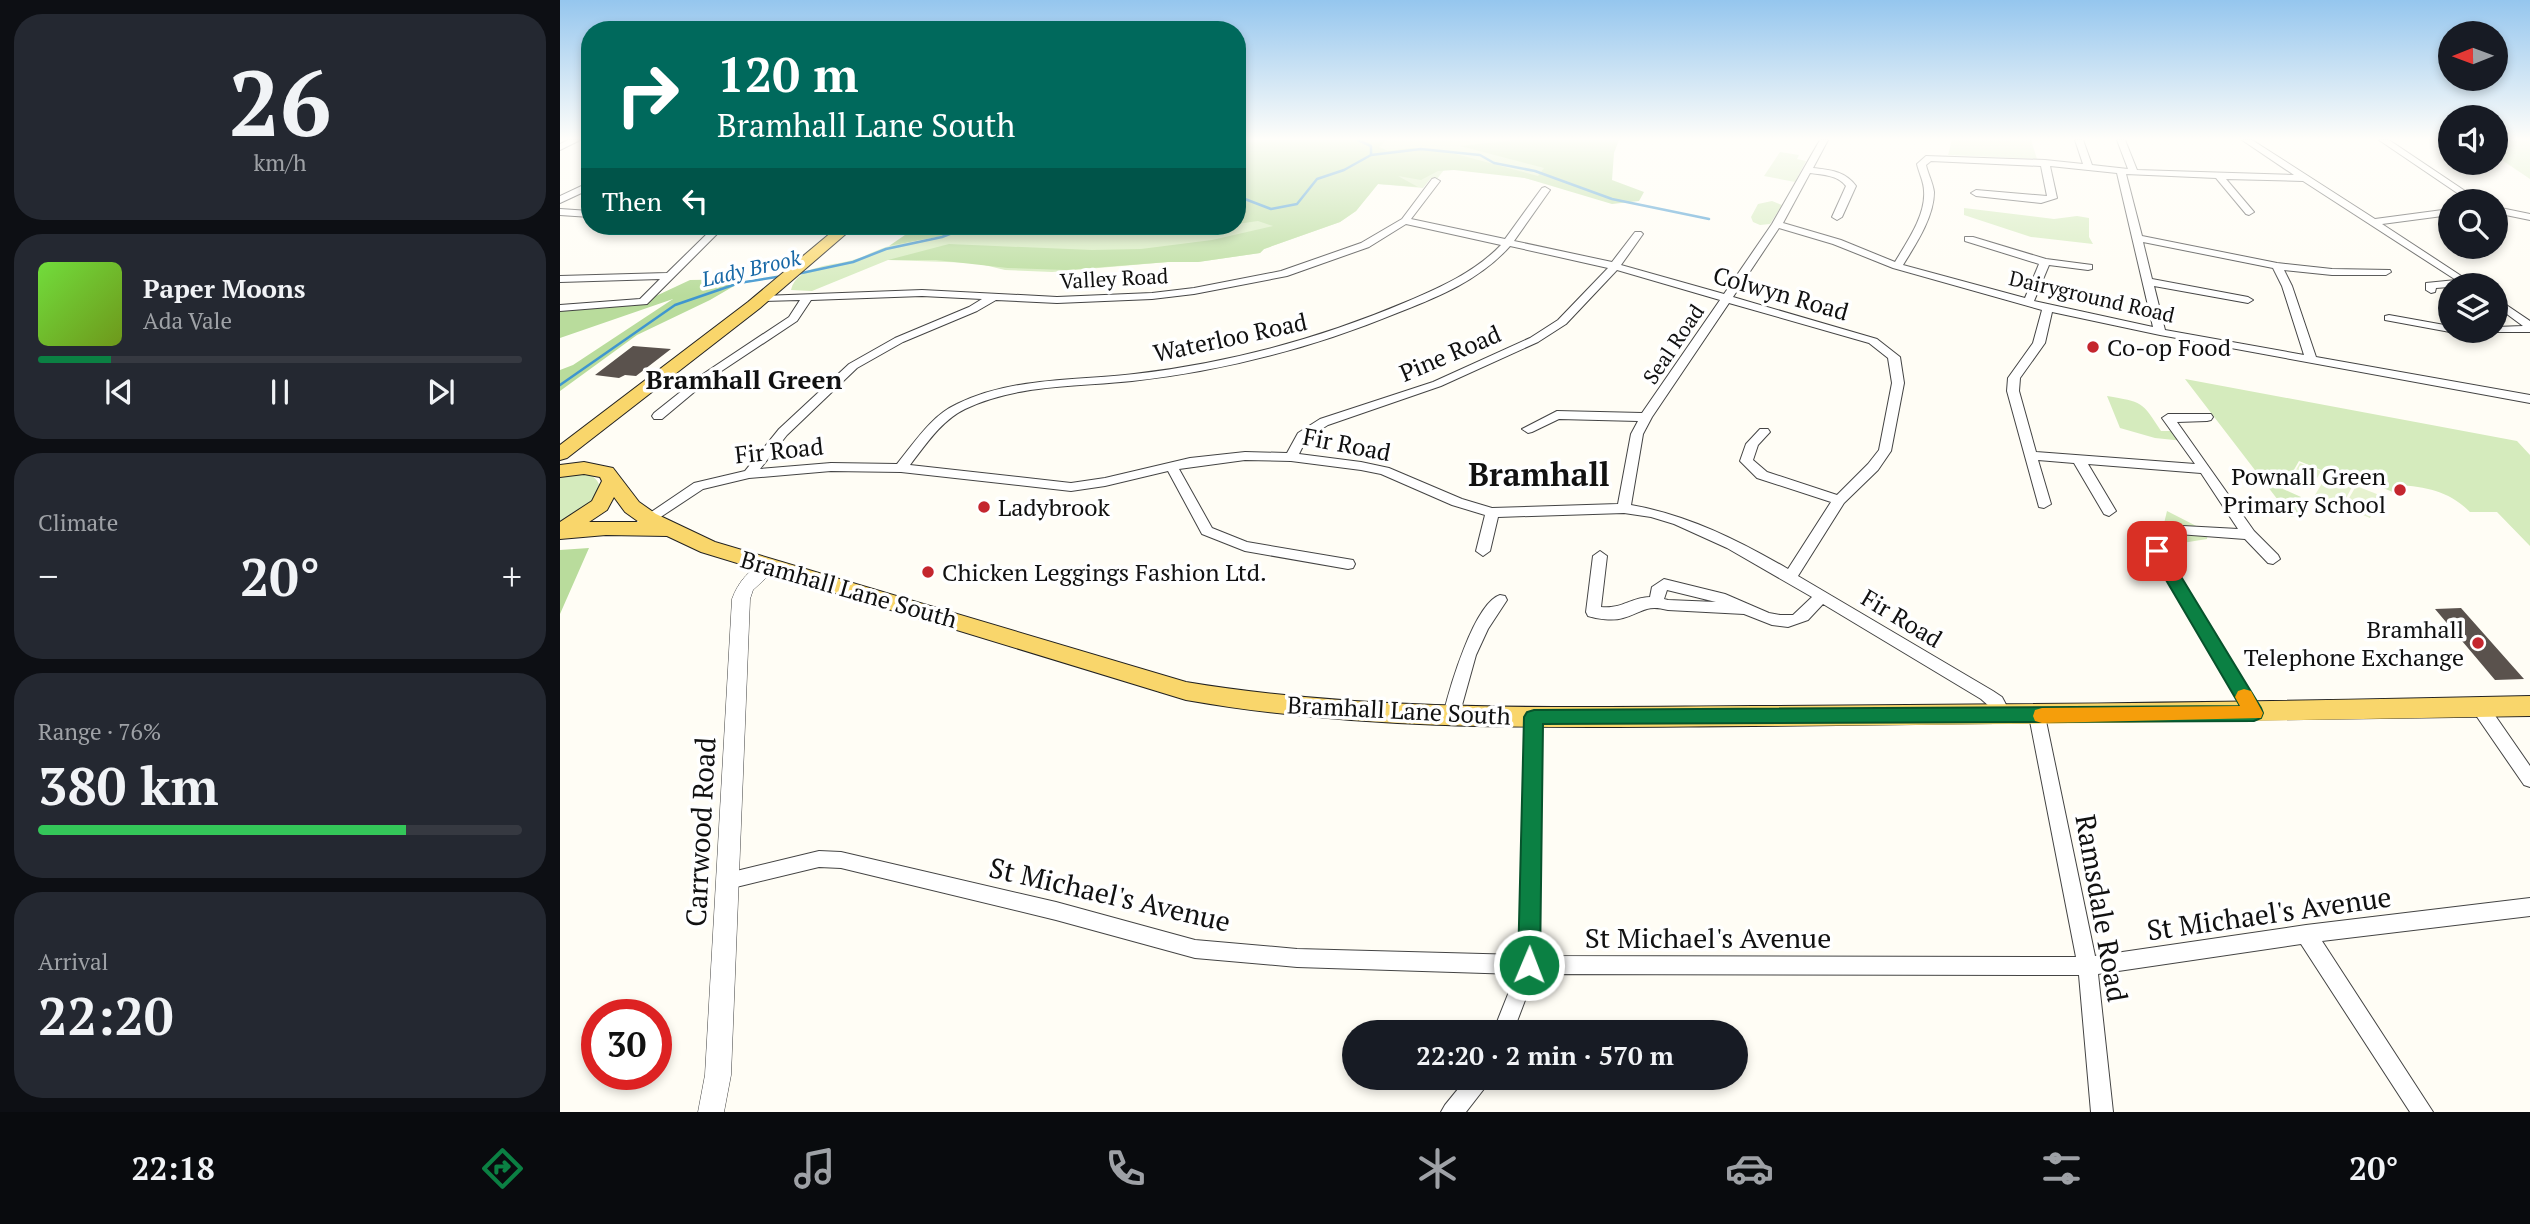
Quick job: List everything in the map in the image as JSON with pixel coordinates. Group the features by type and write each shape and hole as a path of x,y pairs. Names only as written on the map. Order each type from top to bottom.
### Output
{"main road":[{"path":"560,454 762,298 837,235"},
{"path":"604,421 591,445 594,463 609,477 641,523"},
{"path":"560,471 584,468 609,477"},
{"path":"560,531 594,511 604,499 609,477"},
{"name":"Bramhall Lane South","path":"560,531 641,523 672,530 708,547 769,567 946,617 1186,691 1245,701 1416,716 1534,717 2037,716 2530,706"}],"street":[{"path":"560,200 576,192"},
{"name":"Valley Road","path":"762,298 911,293 1077,300 1202,290 1283,274 1375,240 1405,221 1427,192"},
{"name":"Waterloo Road","path":"901,468 944,418 977,399 994,393 1185,372 1242,361 1320,340 1424,299 1467,277 1509,243 1544,192"},
{"name":"Seal Road","path":"1624,508 1637,434 1796,192"},
{"path":"1837,217 1848,192"},
{"path":"1897,265 1916,235 1928,192"},
{"path":"1976,193 2041,200 2052,198 2051,192"},
{"path":"2126,192 2160,332"},
{"path":"2232,192 2249,212"},
{"path":"2326,192 2452,273"},
{"path":"560,212 581,213"},
{"path":"2508,212 2530,217"},
{"path":"2374,222 2438,214"},
{"name":"Colwyn Road","path":"1405,221 1615,266 1873,341 1894,357 1898,383 1885,451 1873,467 1839,500 1790,578"},
{"name":"Dairyground Road","path":"1777,224 1837,242 1897,265 2048,308 2160,332 2530,399"},
{"name":"Pine Road","path":"1291,457 1302,436 1324,422 1437,384 1534,340 1562,322 1615,266 1638,234"},
{"path":"560,307 643,302 711,235"},
{"path":"2136,238 2277,266 2332,272 2386,272"},
{"path":"1969,239 2045,262 2088,267"},
{"path":"2028,303 2045,262"},
{"path":"2277,266 2287,286 2312,358"},
{"path":"560,279 668,276"},
{"path":"2149,282 2248,300"},
{"path":"2431,290 2430,285 2438,285"},
{"path":"658,416 707,376 793,319 807,297"},
{"path":"749,474 783,432 853,366 899,340 973,309 993,297"},
{"path":"2044,504 2013,391 2014,377 2039,343 2048,308"},
{"path":"2508,309 2528,323"},
{"path":"2389,318 2438,327"},
{"path":"2508,327 2528,323"},
{"path":"1528,429 1557,415 1646,418"},
{"path":"2207,417 2168,418 2249,534 2273,559"},
{"path":"1764,432 1752,444 1746,461 1762,475 1839,500"},
{"path":"2033,456 2206,469"},
{"name":"Fir Road","path":"641,523 699,486 749,474 831,467 901,468 1071,487 1228,457 1291,457 1384,471 1457,502 1492,513 1624,508 1644,510 1697,527 1822,596 1987,695 1996,702 2004,716"},
{"path":"2078,458 2109,511"},
{"path":"1171,466 1207,531 1245,546 1348,564"},
{"path":"1483,551 1492,513"},
{"path":"2183,531 2249,534"},
{"path":"2157,551 2254,713"},
{"path":"1600,556 1593,612 1619,614 1640,603 1657,602 1657,592 1664,584 1727,600 1765,617 1787,622 1801,618 1822,596"},
{"name":"Carrwood Road","path":"711,1112 718,1075 741,599 745,587 769,567"},
{"path":"1451,716 1463,667 1481,623 1500,600"},
{"path":"2479,706 2530,780"},
{"name":"Ramsdale Road","path":"2037,716 2088,966 2102,1112"},
{"path":"1508,1020 1529,965 1534,717"},
{"name":"St Michael's Avenue","path":"728,881 819,859 841,860 1056,911 1195,949 1297,958 1529,965 2088,966 2306,934 2530,907"},
{"path":"2306,934 2422,1112"},
{"path":"1452,1112 1470,1090"}],"green space":[{"path":"1246,192 1372,192 1356,211 1340,222 1264,249 1260,253 1198,262 1052,272 1005,270 976,263 888,260 812,291 791,290 801,275 818,267 856,259 896,244 945,235 1246,235"},
{"path":"1246,192 1372,192 1356,211 1340,222 1264,249 1260,253 1198,262 1066,270 1008,268 936,260 888,260 949,244 1092,250 1141,249 1246,235 1246,232 1273,226 1258,221 1246,223"},
{"path":"1571,192 1644,192 1639,201 1612,204"},
{"path":"1772,201 1782,205 1770,224 1760,225 1753,222 1751,217 1758,204"},
{"path":"1964,208 2054,219 2077,216 2089,218 2089,237 2093,244 2031,237 1964,215"},
{"path":"905,235 948,235 889,246"},
{"path":"746,279 710,300 637,335 560,391 560,370 573,365 673,299 560,338 560,308 643,302 690,280"},
{"path":"2185,379 2517,441 2530,455 2530,546 2497,512 2470,512 2446,495 2419,487 2398,485 2395,493 2369,482 2366,488 2299,461 2283,489 2301,497 2296,505 2302,508 2291,517"},
{"path":"2107,396 2140,404 2161,431 2177,431 2184,441 2155,438 2120,428"},
{"path":"2300,463 2321,471 2311,489 2290,480"},
{"path":"585,473 598,482 600,497 560,527 560,475"},
{"path":"2327,475 2353,485 2342,506 2315,495"},
{"path":"2356,486 2382,496 2370,518 2344,507"},
{"path":"2167,511 2208,532 2207,539 2176,544 2160,540"},
{"path":"589,548 560,614 560,550"}],"building":[{"path":"633,346 671,349 636,376 625,375 619,378 595,375"},
{"name":"Bramhall Telephone Exchange","path":"2461,608 2524,679 2495,680 2435,609"}],"waterway":[{"name":"Lady Brook","path":"1246,199 1271,209 1297,204 1307,192"},
{"path":"1592,192 1612,199 1709,219"},
{"name":"Lady Brook","path":"797,274 853,262 886,249 947,235"},
{"name":"Lady Brook","path":"560,385 675,305 739,283 783,276"}],"slow traffic":[{"path":"2042,716 2254,713 2244,697"}],"place":[{"name":"Co-op Food","path":"2093,347"},
{"name":"Pownall Green Primary School","path":"2400,490"},
{"name":"Ladybrook","path":"984,507"},
{"name":"Chicken Leggings Fashion Ltd.","path":"928,572"},
{"name":"Bramhall Telephone Exchange","path":"2478,643"}],"district":[{"name":"Bramhall Green","path":"744,379"},
{"name":"Bramhall","path":"1539,474"}],"route":[{"path":"1529,965 1534,717 2254,713 2157,551"}]}
